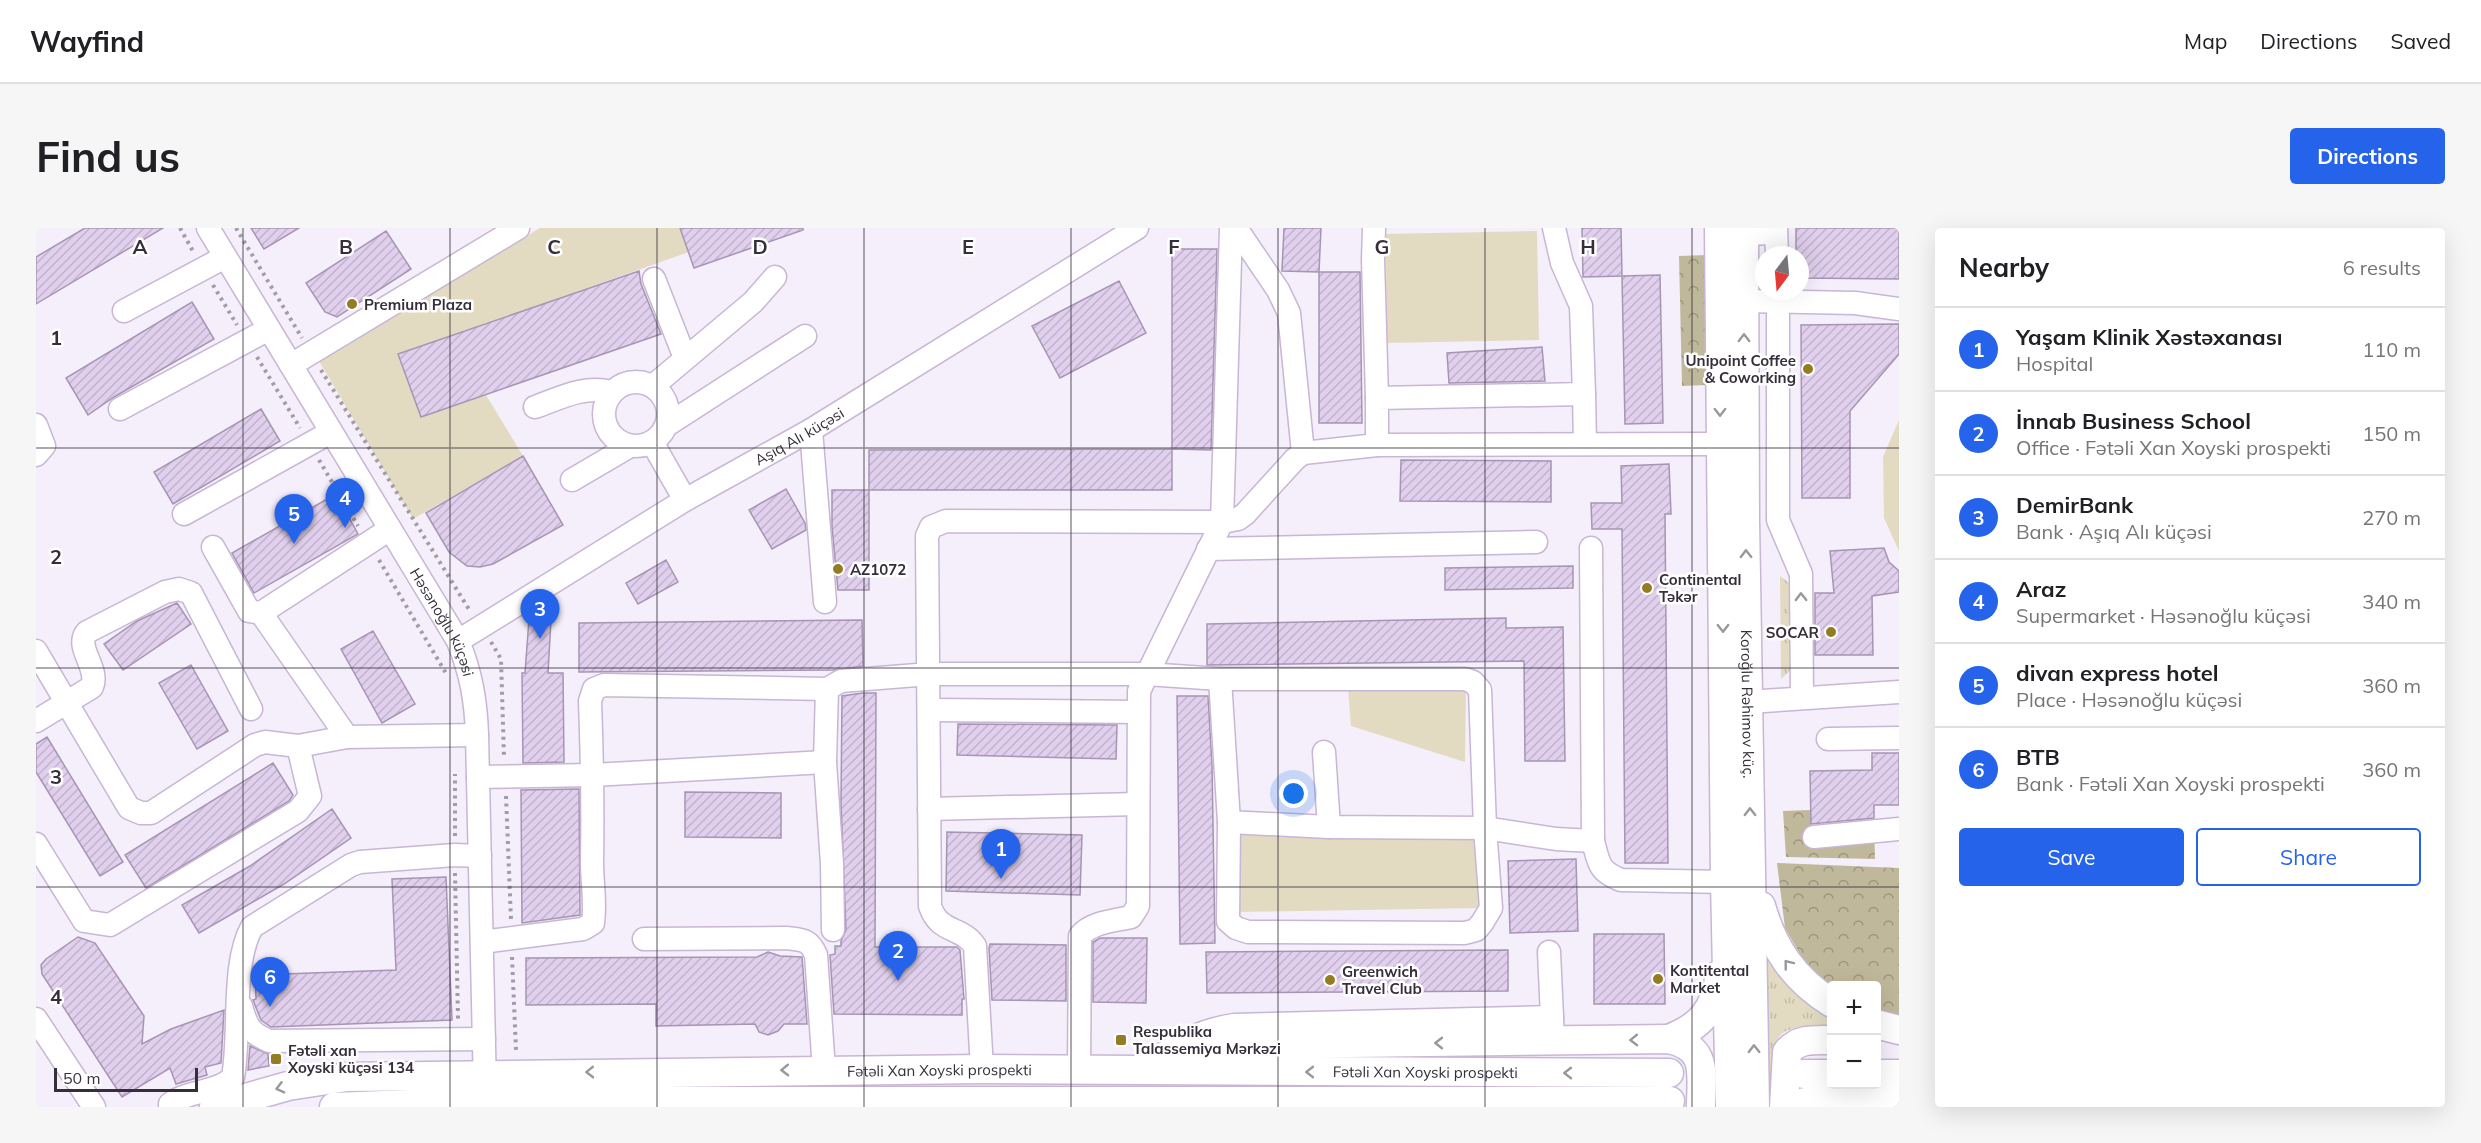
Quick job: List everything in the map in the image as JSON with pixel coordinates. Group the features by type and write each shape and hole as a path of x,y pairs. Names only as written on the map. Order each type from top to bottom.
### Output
{"main road":[{"name":"Koroğlu Rəhimov küç.","path":"1735,230 1744,301 1745,520 1755,1107"},
{"name":"Koroğlu Rəhimov küç.","path":"1730,1107 1720,444 1735,230"},
{"path":"1751,858 1761,905 1773,941 1797,976 1827,999"},
{"path":"1669,1039 1696,1026 1712,1005 1726,936"},
{"path":"1881,1025 1899,1030"},
{"path":"1137,1071 1218,1051 1275,1044 1552,1029 1683,1042 1692,1047 1701,1066 1701,1107"},
{"path":"1827,1040 1807,1040 1794,1043 1786,1052 1794,1105 1899,1102"},
{"path":"1881,1041 1899,1041"},
{"name":"Fətəli Xan Xoyski prospekti","path":"214,1107 288,1086 323,1079 485,1087 1026,1103 1207,1104 1669,1087 1137,1071 824,1070 485,1087 334,1107"},
{"path":"1881,1074 1899,1074"}],"street":[{"name":"Həsənoğlu küçəsi","path":"208,228 458,641 473,684 466,735 478,777 485,1087"},
{"path":"291,366 518,228"},
{"name":"Aşıq Alı küçəsi","path":"458,641 685,500 811,430 1137,228"},
{"path":"1079,1071 1080,936 1093,926 1131,917 1136,913 1138,906 1137,712 1139,691 1221,522 1231,228"},
{"path":"1236,228 1278,290 1289,313 1303,453"},
{"path":"1374,228 1372,261 1377,445"},
{"path":"1554,228 1562,263 1581,306 1585,444"},
{"path":"1735,230 1777,239"},
{"path":"124,311 225,257"},
{"path":"653,386 753,302 776,277"},
{"path":"654,279 685,358"},
{"path":"1744,301 1755,299"},
{"path":"1809,299 1899,309"},
{"path":"1778,300 1778,520 1801,574 1802,697"},
{"path":"120,409 269,329"},
{"path":"667,425 805,336"},
{"path":"572,480 641,444 661,435 667,425 669,414 667,403 653,386 642,382 631,381 611,392 605,402 603,413 605,424 619,442 641,444 685,500"},
{"path":"535,407 581,391 599,389 611,392"},
{"path":"1377,398 1584,394"},
{"path":"36,425 44,446 36,455"},
{"path":"811,430 825,602"},
{"path":"184,514 332,432"},
{"path":"982,1069 975,946 970,939 942,926 933,917 930,906 930,674 927,536 931,527 946,521 1221,522 1238,519 1303,453 1377,445 1720,444"},
{"path":"1745,520 1778,520"},
{"path":"213,547 249,611 261,613 368,542 390,530"},
{"path":"1208,549 1536,542"},
{"path":"1591,548 1593,841 1601,868 1607,874 1622,880 1725,882"},
{"path":"36,721 92,687 95,680 94,672 83,644 83,637 87,632 165,592 179,590 191,594 251,709"},
{"path":"261,613 347,737"},
{"path":"36,651 129,808 141,813 151,813 255,745 265,742 298,746 347,737 466,735"},
{"path":"482,942 583,929 592,923 595,908 592,872 593,775 590,701 594,689 604,685 827,689 841,681 930,674 1146,674 1220,679 1465,679 1473,682 1480,690 1485,828 1491,908 1476,930 1465,933 1248,932 1236,928 1228,921 1229,822 1220,679"},
{"path":"827,689 825,762 832,864 833,930"},
{"path":"1748,702 1899,692"},
{"path":"930,710 1137,712"},
{"path":"1828,739 1899,738"},
{"path":"36,844 84,921 96,925 110,925 298,811 310,796 298,746"},
{"path":"1324,752 1329,827"},
{"path":"478,777 593,775 825,762"},
{"path":"929,809 1138,804"},
{"path":"1229,822 1329,827 1485,828 1557,839 1593,841"},
{"path":"1814,837 1899,829"},
{"path":"170,1107 170,1104 184,1096 228,1083 233,1077 242,960 247,936 252,927 351,865 371,860 455,855 480,856"},
{"path":"644,939 786,938 801,939 812,945 816,956 824,1070"},
{"path":"1550,952 1552,1029"},
{"path":"239,999 248,1027 256,1036 269,1041 484,1039"},
{"path":"36,1019 94,1107"}],"path":[{"path":"180,228 451,683"},
{"path":"438,1040 441,1029 455,1025 458,1021 455,855 466,735"}],"green space":[{"path":"540,228 680,228 689,252 399,354 421,417 486,395 523,456 413,519 319,361"},
{"path":"1537,231 1539,340 1387,343 1385,234"},
{"path":"1707,255 1707,385 1682,386 1679,256"},
{"path":"1899,420 1899,551 1884,518 1883,457"},
{"path":"1780,576 1796,588 1794,667 1781,679"},
{"path":"1466,685 1465,762 1351,726 1348,687"},
{"path":"1811,810 1811,825 1874,824 1875,859 1786,857 1783,811"},
{"path":"1480,824 1481,908 1234,912 1233,827"},
{"path":"1777,863 1899,868 1899,1016 1881,1010 1881,981 1827,982 1805,963 1785,928"},
{"path":"1764,949 1792,989 1827,1014 1827,1029 1805,1028 1789,1030 1781,1034 1772,1063 1774,1107 1767,1107"}],"building":[{"path":"85,228 163,228 36,304 36,257"},
{"path":"251,228 299,228 264,249"},
{"path":"680,228 803,228 803,230 694,268"},
{"path":"1284,228 1321,228 1319,272 1282,271"},
{"path":"1582,228 1621,228 1622,276 1583,277"},
{"path":"1796,228 1899,228 1899,279 1809,278 1809,246 1796,246"},
{"path":"386,231 411,269 337,317 325,312 306,283"},
{"path":"1172,249 1217,249 1211,450 1172,449"},
{"path":"639,271 641,284 661,334 421,417 398,354"},
{"path":"1319,272 1360,272 1362,423 1319,423"},
{"path":"1660,275 1663,423 1625,424 1622,276"},
{"path":"1119,281 1146,333 1060,378 1032,326"},
{"path":"192,302 214,339 114,397 88,415 66,378"},
{"path":"1899,324 1899,354 1850,411 1850,498 1802,498 1801,325"},
{"path":"1542,347 1545,381 1449,383 1447,353"},
{"path":"261,409 280,441 173,504 154,472"},
{"path":"1172,449 1172,490 869,490 869,450"},
{"path":"523,456 563,525 493,564 480,567 467,566 449,552 426,513"},
{"path":"1401,460 1551,461 1551,502 1400,501"},
{"path":"1669,464 1671,514 1665,514 1668,863 1625,863 1622,529 1592,529 1591,503 1622,503 1621,466"},
{"path":"786,489 805,523 806,530 772,549 749,510"},
{"path":"832,490 869,490 869,590 838,590 832,527"},
{"path":"336,494 358,534 254,593 232,553"},
{"path":"1884,548 1889,562 1899,571 1899,592 1872,596 1873,655 1815,655 1815,593 1834,593 1830,551"},
{"path":"666,560 678,582 638,604 626,583"},
{"path":"1573,566 1573,588 1445,590 1445,568"},
{"path":"177,603 191,624 123,670 104,644 137,621"},
{"path":"1506,618 1506,628 1563,627 1565,761 1525,761 1524,661 1207,665 1207,624"},
{"path":"529,619 551,620 548,673 563,673 564,762 523,763 522,673 525,673"},
{"path":"862,620 863,666 833,670 579,672 579,623"},
{"path":"373,631 415,704 382,723 341,649"},
{"path":"191,665 228,731 197,749 159,683"},
{"path":"876,693 875,947 957,947 960,950 964,999 962,999 962,1015 834,1014 830,955 835,954 835,946 841,946 846,930 841,803 842,696"},
{"path":"1177,696 1208,696 1212,766 1215,943 1180,944"},
{"path":"958,724 1117,725 1116,759 957,755"},
{"path":"47,737 123,862 100,876 36,772 36,744"},
{"path":"1872,753 1899,753 1899,805 1874,805 1874,818 1811,824 1810,771 1872,770"},
{"path":"273,763 293,795 289,801 146,888 125,855"},
{"path":"579,789 580,915 522,923 521,790"},
{"path":"685,792 781,793 781,838 685,837"},
{"path":"332,809 351,838 284,884 199,933 182,905 250,866"},
{"path":"947,832 1082,835 1080,895 946,891"},
{"path":"1576,859 1578,931 1510,933 1508,861"},
{"path":"446,877 452,1020 271,1027 261,1020 253,1000 256,999 255,975 396,970 392,879"},
{"path":"1594,934 1664,934 1665,1004 1594,1004"},
{"path":"78,937 95,943 144,1016 142,1044 171,1029 224,1010 221,1063 205,1067 207,1075 176,1084 170,1068 122,1097 42,974 41,965 46,959"},
{"path":"1100,938 1147,938 1146,1003 1093,1002 1093,942"},
{"path":"990,944 1066,945 1066,1001 992,1000"},
{"path":"1508,950 1508,991 1207,993 1206,952"},
{"path":"768,952 780,956 802,957 807,1024 784,1024 778,1031 768,1035 759,1032 755,1024 656,1026 656,1004 526,1005 526,958 757,957"},
{"path":"250,1046 268,1054 269,1066 248,1070"}],"place":[{"name":"Premium Plaza","path":"352,304"},
{"name":"Unipoint Coffee & Coworking","path":"1808,369"},
{"name":"Araz","path":"345,528"},
{"name":"divan express hotel","path":"294,544"},
{"name":"AZ1072","path":"838,569"},
{"name":"Continental Təkər","path":"1647,588"},
{"name":"SOCAR","path":"1831,632"},
{"name":"DemirBank","path":"540,639"},
{"name":"Yaşam Klinik Xəstəxanası","path":"1001,879"},
{"name":"Kontitental Market","path":"1658,979"},
{"name":"Greenwich Travel Club","path":"1330,980"},
{"name":"İnnab Business School","path":"898,981"},
{"name":"BTB","path":"270,1007"},
{"name":"Respublika Talassemiya Mərkəzi","path":"1121,1040"},
{"name":"Fətəli xan Xoyski küçəsi 134","path":"276,1059"}]}
